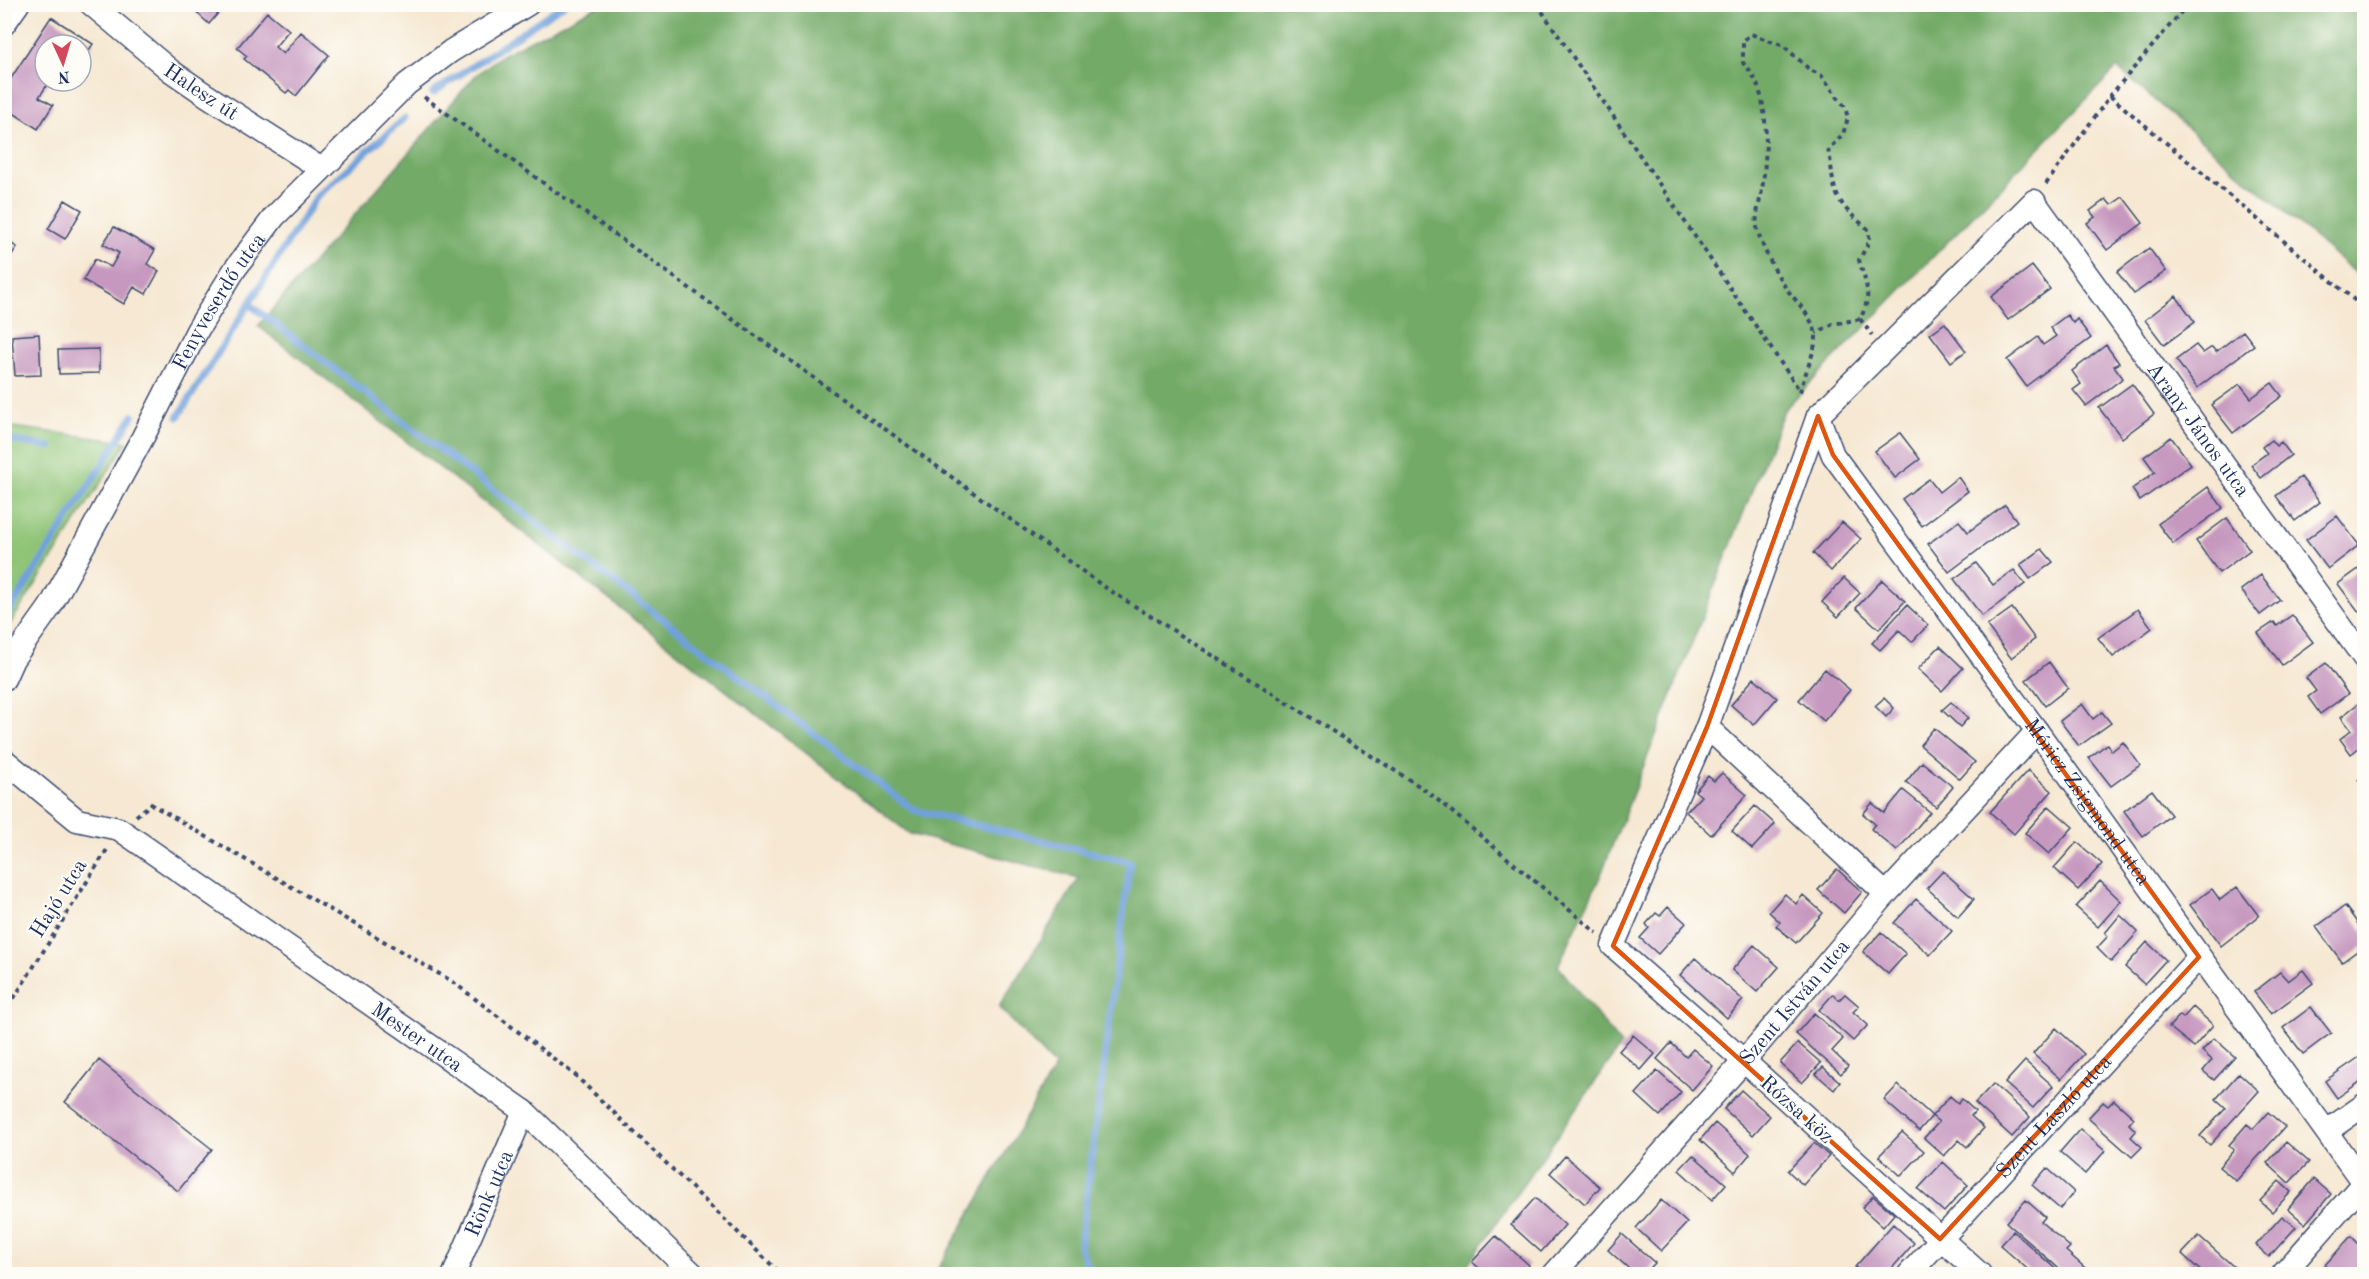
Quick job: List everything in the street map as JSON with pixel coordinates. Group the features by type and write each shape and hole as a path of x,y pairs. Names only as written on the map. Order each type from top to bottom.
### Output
{"street":[{"path":"4,24 18,4"},
{"name":"Halesz út","path":"91,4 171,70 320,168"},
{"name":"Fenyveserdő utca","path":"4,679 13,659 50,608 143,437 198,329 235,269 274,217 320,168 407,84 451,51 528,4"},
{"path":"1613,946 1707,727 1818,416 2034,201"},
{"name":"Arany János utca","path":"2034,201 2364,658"},
{"name":"Móricz Zsigmond utca","path":"1818,416 1833,455 2037,731 2364,1183"},
{"path":"1707,727 1886,894"},
{"name":"Szent István utca","path":"1554,1275 1744,1061 1886,894 2037,731"},
{"path":"4,760 77,820 119,829"},
{"name":"Mester utca","path":"119,829 524,1111 693,1275"},
{"name":"Rózsa köz","path":"1613,946 1744,1061 1980,1275"},
{"name":"Szent László utca","path":"1909,1275 2199,957"},
{"path":"2327,1131 2364,1105"},
{"name":"Rönk utca","path":"454,1275 524,1111"},
{"path":"2283,1275 2364,1183"}],"path":[{"path":"1537,4 1818,416"},
{"path":"2034,201 2110,96 2188,4"},
{"path":"1800,392 1816,342 1816,333 1801,306 1788,291 1759,239 1756,224 1762,188 1766,120 1762,96 1750,70 1743,63 1743,41 1751,34 1784,46 1810,70 1821,75 1845,107 1848,118 1843,134 1828,150 1832,163 1834,188 1845,210 1869,230 1869,242 1859,260 1867,287 1868,304 1860,319 1833,324 1816,333"},
{"path":"407,84 1103,586 1427,791 1613,946"},
{"path":"2110,96 2364,308"},
{"path":"119,829 151,804 453,982 575,1076 781,1275"},
{"name":"Hajó utca","path":"4,1014 119,829"}],"highlighted area":[{"path":"1818,416 1833,455 2199,957 1940,1239 1613,946 1707,727"}],"green space":[{"path":"599,5 2364,5 2364,280 2117,68 1784,410 1600,877 1558,966 1621,1045 1461,1274 935,1274 1055,1067 999,1007 1079,878 910,834 258,326 476,75 502,55"},
{"path":"5,426 127,442 5,632"}],"building":[{"path":"187,4 226,4 209,24"},
{"path":"267,12 289,30 275,47 283,54 301,32 329,55 296,96 289,90 286,93 244,59 247,56 237,48"},
{"path":"51,17 76,33 41,33"},
{"path":"33,45 33,93 42,93 39,97 53,105 38,129 4,107 4,89"},
{"path":"2123,197 2143,223 2107,250 2087,223 2095,217 2090,211 2106,199 2111,205"},
{"path":"65,200 82,210 65,239 48,229"},
{"path":"114,227 155,250 147,264 159,271 146,294 134,287 124,304 83,280 95,259 111,267 119,253 103,244"},
{"path":"7,241 17,247 7,262 4,260 4,245"},
{"path":"2149,248 2166,271 2134,294 2117,272"},
{"path":"2032,266 2050,289 2008,320 1991,297"},
{"path":"2176,296 2195,322 2164,345 2145,320"},
{"path":"2067,315 2073,323 2077,319 2091,338 2026,386 2007,360 2038,337 2043,345 2056,336 2050,328"},
{"path":"1945,323 1966,351 1951,362 1930,334"},
{"path":"2243,331 2254,345 2197,388 2176,360 2196,345 2203,353 2212,347 2216,352"},
{"path":"39,334 41,375 15,376 12,336"},
{"path":"2106,345 2119,363 2114,366 2123,378 2086,406 2073,390 2081,384 2072,371"},
{"path":"99,349 99,373 59,374 58,350"},
{"path":"2272,383 2282,396 2233,433 2211,405 2240,384 2251,398"},
{"path":"2132,384 2154,414 2122,438 2099,408"},
{"path":"1900,433 1920,459 1895,478 1875,451"},
{"path":"2171,437 2191,464 2140,501 2132,489 2155,472 2144,457"},
{"path":"2271,440 2276,446 2281,442 2291,455 2261,478 2251,465 2267,453 2262,447"},
{"path":"1958,477 1968,491 1922,526 1902,499 1929,479 1939,492"},
{"path":"2301,477 2320,502 2295,521 2276,496"},
{"path":"2208,487 2223,508 2173,544 2158,524"},
{"path":"2005,505 2017,521 1949,572 1928,544 1959,521 1968,532"},
{"path":"2337,516 2359,545 2328,569 2306,540"},
{"path":"2227,518 2250,550 2219,573 2196,541"},
{"path":"1842,522 1861,539 1831,571 1813,553"},
{"path":"2042,549 2053,562 2030,579 2020,565"},
{"path":"1976,563 1993,585 2014,570 2025,584 1982,616 1954,579"},
{"path":"2364,565 2364,608 2359,612 2338,584"},
{"path":"2261,575 2280,600 2260,615 2241,590"},
{"path":"1844,578 1860,593 1838,617 1822,602"},
{"path":"1882,580 1905,601 1879,629 1856,608"},
{"path":"1907,605 1928,625 1912,642 1899,630 1880,650 1872,643"},
{"path":"2012,608 2035,639 2011,658 1987,626"},
{"path":"2138,609 2152,628 2113,657 2098,638"},
{"path":"2292,615 2313,642 2282,665 2258,633 2274,622 2277,626"},
{"path":"1940,646 1963,668 1942,691 1918,669"},
{"path":"2049,662 2068,688 2045,706 2026,680"},
{"path":"2326,663 2348,694 2320,714 2308,697 2316,691 2306,678"},
{"path":"1825,669 1850,690 1824,721 1799,700"},
{"path":"1754,678 1777,698 1754,725 1731,705"},
{"path":"1884,698 1894,708 1886,717 1875,706"},
{"path":"2364,699 2364,744 2351,754 2340,739 2351,730 2341,717"},
{"path":"1951,702 1968,718 1960,727 1942,710"},
{"path":"2082,704 2093,719 2102,712 2111,723 2079,746 2060,721"},
{"path":"1934,728 1975,762 1960,779 1920,745"},
{"path":"2123,742 2140,765 2111,786 2089,758 2107,744 2112,751"},
{"path":"1922,762 1953,787 1936,807 1906,782"},
{"path":"2028,770 2052,791 2014,834 1990,812"},
{"path":"1722,773 1747,795 1711,835 1686,812 1701,796 1695,791 1708,776 1714,781"},
{"path":"2364,775 2364,788 2358,780"},
{"path":"1903,790 1930,812 1897,851 1871,829 1875,824 1863,814 1872,803 1884,813"},
{"path":"2152,790 2171,815 2143,836 2124,811"},
{"path":"1755,806 1775,824 1752,849 1732,831"},
{"path":"2049,806 2073,827 2049,854 2025,833"},
{"path":"2077,842 2102,864 2078,890 2054,868"},
{"path":"1837,869 1862,892 1844,913 1818,890"},
{"path":"1943,871 1974,899 1958,917 1927,888"},
{"path":"2100,881 2121,901 2098,927 2076,907"},
{"path":"2237,887 2259,916 2221,946 2190,905 2212,889 2220,900"},
{"path":"1785,894 1796,904 1803,895 1823,913 1796,943 1776,926 1780,922 1769,912"},
{"path":"1916,899 1952,931 1930,955 1894,923"},
{"path":"2345,906 2364,932 2364,946 2342,962 2316,927"},
{"path":"1668,907 1686,923 1658,954 1640,938 1649,928 1646,924 1656,913 1660,916"},
{"path":"2120,915 2138,932 2111,962 2097,948 2108,936 2105,933"},
{"path":"1881,932 1906,954 1888,974 1863,952"},
{"path":"2147,942 2166,960 2144,984 2125,967"},
{"path":"1754,945 1779,967 1757,992 1732,970"},
{"path":"1695,958 1743,1000 1727,1018 1680,975"},
{"path":"2303,970 2313,983 2271,1014 2254,992 2280,972 2288,981"},
{"path":"1833,994 1839,1000 1845,994 1859,1006 1853,1012 1868,1025 1853,1041 1819,1010"},
{"path":"2193,1007 2213,1025 2194,1047 2169,1027 2180,1015 2183,1018"},
{"path":"2311,1007 2331,1033 2303,1054 2283,1028"},
{"path":"1814,1013 1843,1039 1832,1051 1848,1066 1841,1074 1796,1034"},
{"path":"2056,1028 2084,1054 2061,1079 2033,1054"},
{"path":"1633,1035 1655,1054 1641,1070 1619,1051"},
{"path":"2214,1038 2235,1057 2214,1080 2203,1071 2212,1060 2202,1051"},
{"path":"1671,1043 1686,1057 1693,1049 1713,1066 1692,1090 1657,1059"},
{"path":"1798,1043 1821,1063 1802,1083 1780,1063"},
{"path":"2361,1056 2364,1061 2364,1079 2337,1098 2325,1081"},
{"path":"99,1060 212,1149 178,1191 65,1102"},
{"path":"2025,1061 2053,1086 2033,1108 2005,1083"},
{"path":"1823,1067 1840,1082 1834,1090 1816,1074"},
{"path":"1657,1071 1681,1092 1660,1116 1636,1094"},
{"path":"2239,1073 2259,1091 2210,1145 2200,1136 2226,1108 2216,1099"},
{"path":"1993,1084 2030,1117 2012,1137 1975,1103"},
{"path":"1898,1085 1932,1116 1919,1131 1884,1100"},
{"path":"1741,1090 1770,1116 1753,1135 1724,1109"},
{"path":"1950,1096 1958,1103 1962,1099 1975,1111 1971,1116 1984,1128 1967,1147 1959,1140 1944,1156 1924,1138 1939,1122 1932,1116"},
{"path":"2114,1100 2134,1118 2129,1124 2136,1131 2131,1137 2142,1147 2132,1157 2088,1118 2103,1102 2108,1106"},
{"path":"2268,1112 2285,1127 2236,1181 2219,1167 2234,1150 2229,1145 2247,1124 2253,1129"},
{"path":"1715,1123 1750,1154 1735,1172 1700,1140"},
{"path":"2080,1129 2105,1151 2085,1174 2060,1152"},
{"path":"1902,1132 1924,1151 1901,1176 1879,1156"},
{"path":"2286,1142 2309,1162 2289,1183 2267,1163"},
{"path":"1814,1143 1829,1156 1803,1185 1788,1171"},
{"path":"1693,1155 1726,1184 1712,1200 1679,1170"},
{"path":"1565,1156 1600,1187 1585,1204 1550,1173"},
{"path":"1943,1162 1968,1185 1944,1212 1918,1189"},
{"path":"2047,1168 2074,1192 2060,1209 2032,1185"},
{"path":"2314,1179 2331,1194 2305,1224 2288,1209"},
{"path":"2279,1181 2291,1192 2272,1212 2260,1201"},
{"path":"1873,1196 1894,1214 1883,1227 1862,1208"},
{"path":"1535,1198 1565,1225 1541,1252 1511,1225"},
{"path":"1661,1200 1687,1223 1661,1251 1636,1228"},
{"path":"2026,1200 2045,1217 2041,1222 2070,1247 2066,1251 2092,1274 2065,1274 2006,1222"},
{"path":"2282,1216 2296,1227 2269,1257 2256,1245"},
{"path":"1893,1224 1914,1243 1887,1274 1863,1274 1855,1267"},
{"path":"2013,1231 2061,1274 2033,1274 2000,1245"},
{"path":"1622,1234 1655,1263 1644,1274 1635,1274 1608,1250"},
{"path":"1496,1236 1529,1265 1521,1274 1480,1274 1483,1271 1472,1262"},
{"path":"2199,1236 2242,1274 2204,1274 2182,1254"},
{"path":"2351,1236 2364,1249 2364,1262 2352,1274 2335,1274 2325,1265"}],"waterway":[{"path":"433,93 564,4"},
{"path":"178,417 317,196 405,118"},
{"path":"249,304 914,810 1130,862 1080,1247 1091,1274"},
{"path":"4,620 133,416"},
{"path":"4,439 51,447"}]}
